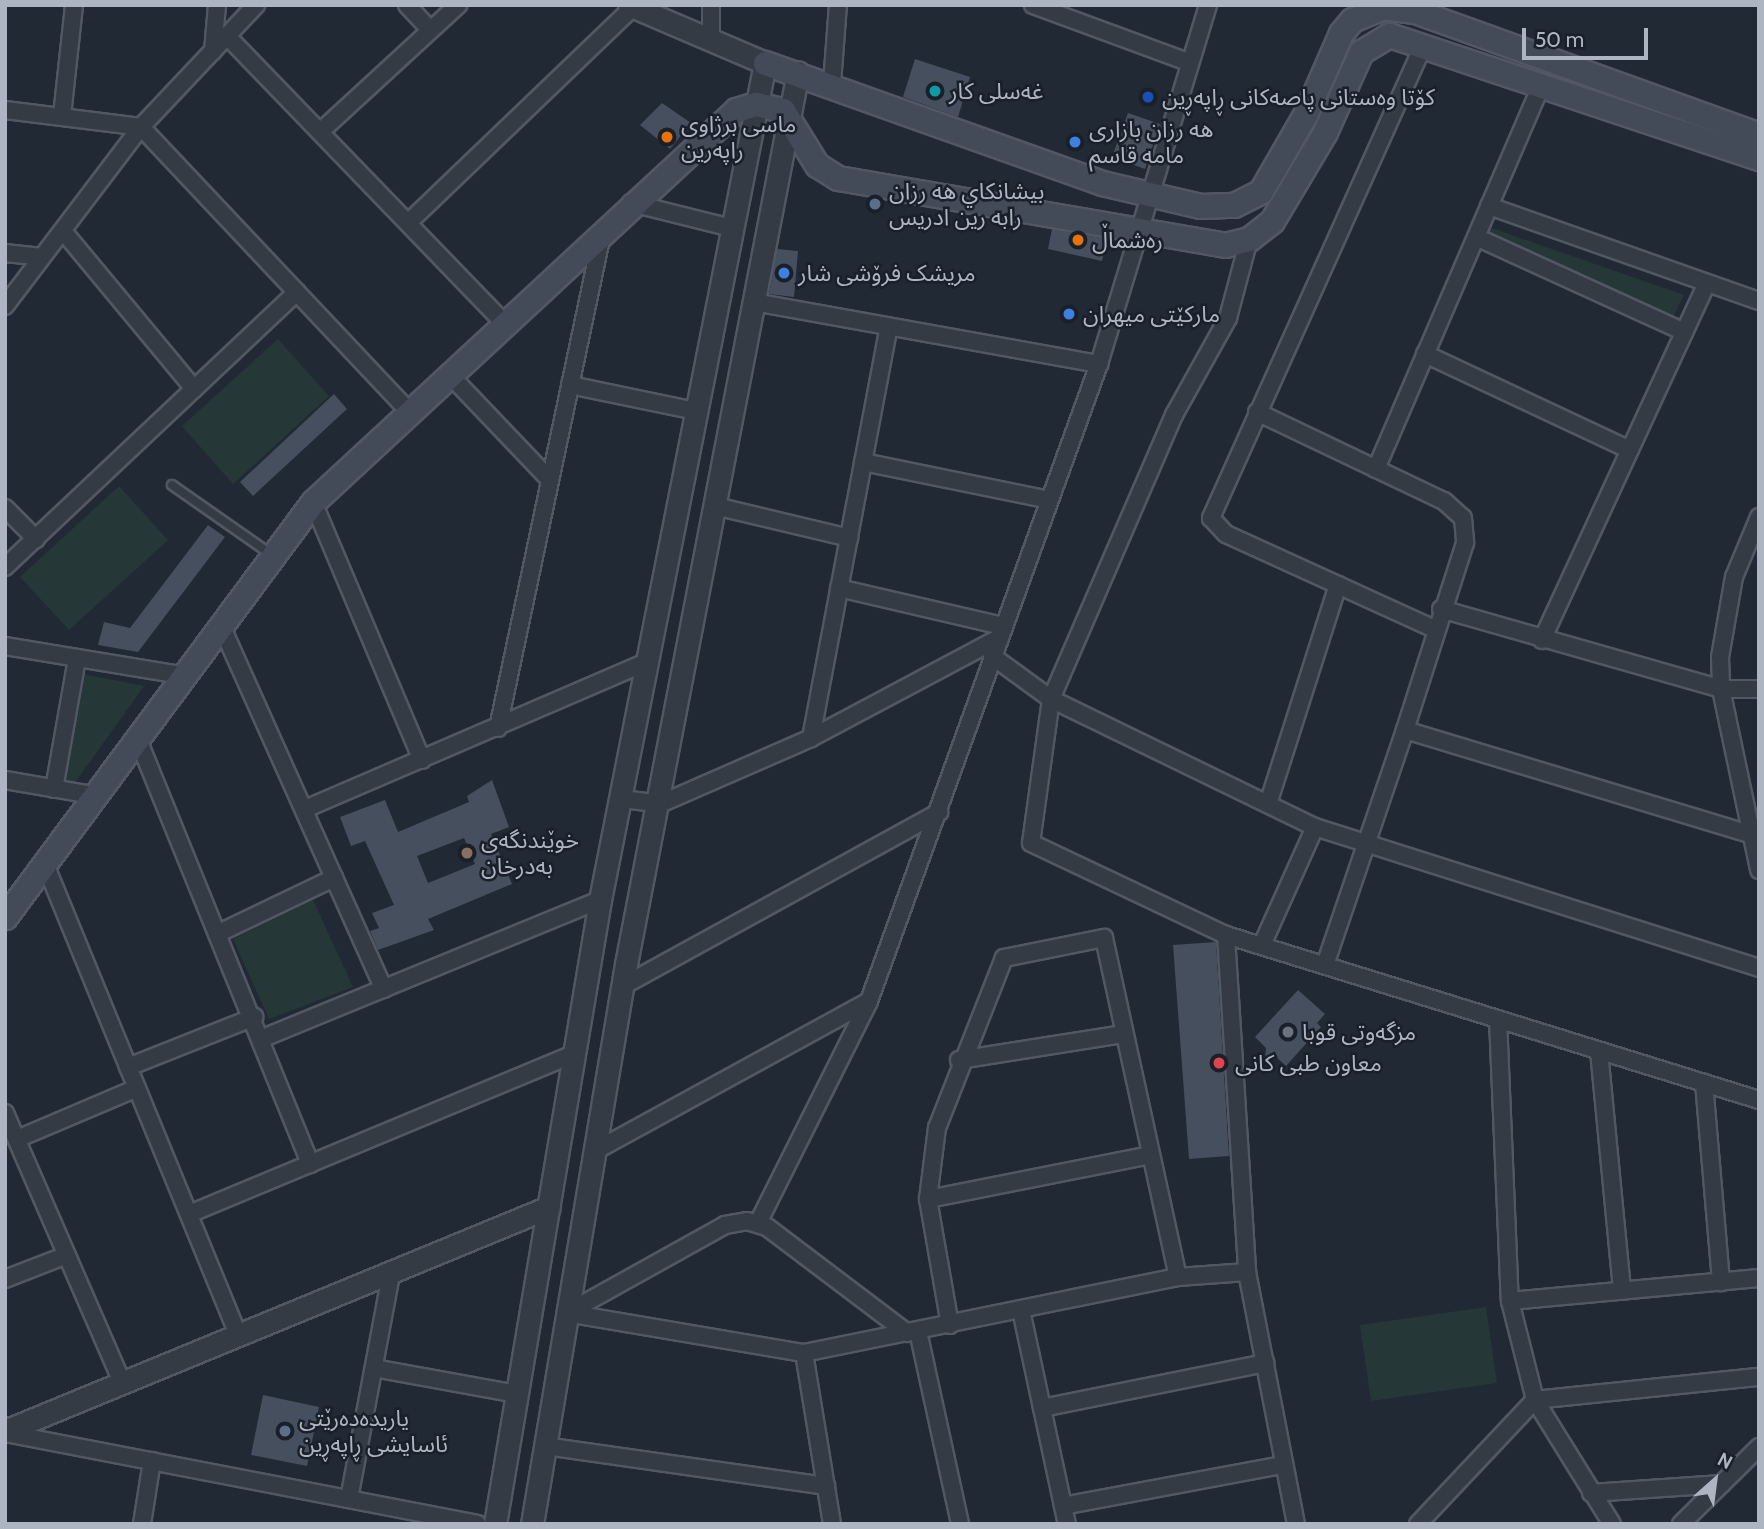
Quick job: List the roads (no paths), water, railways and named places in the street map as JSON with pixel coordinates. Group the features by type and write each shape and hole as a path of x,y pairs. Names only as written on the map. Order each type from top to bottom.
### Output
{"main road":[{"path":"765,63 798,72 1147,195 1218,208 1261,191 1306,113 1341,33 1363,11 1382,7 1415,11 1759,135"},
{"path":"1363,11 1381,36 1424,44 1759,158"},
{"path":"5,917 180,675 313,502 603,228 736,110 756,104 791,115 817,166 838,178 1225,245 1249,239 1284,202 1325,132 1361,52 1381,36"}],"street":[{"path":"62,116 74,5"},
{"path":"213,51 217,5"},
{"path":"5,306 141,127 256,5"},
{"path":"407,5 430,30"},
{"path":"320,132 458,5"},
{"path":"710,38 711,5"},
{"path":"832,84 838,5"},
{"path":"1032,5 1079,13 1188,62"},
{"path":"758,1223 869,1001 939,813 1000,632 1099,364 1147,195 1208,5"},
{"path":"408,223 631,6 765,63 600,900 495,1524"},
{"path":"227,36 503,322"},
{"path":"1424,44 1212,513 1213,525 1434,629"},
{"path":"532,1524 623,986 660,804 798,72"},
{"path":"1376,470 1541,86"},
{"path":"5,110 141,127 410,412"},
{"path":"631,203 732,228"},
{"path":"1489,206 1759,302"},
{"path":"498,728 603,228"},
{"path":"63,230 194,390"},
{"path":"1476,237 1685,332"},
{"path":"1249,239 1228,318 1169,427 1051,699 1031,844 1226,935 1759,1100"},
{"path":"5,253 42,257"},
{"path":"1542,640 1707,284"},
{"path":"5,567 297,292"},
{"path":"754,302 1099,364"},
{"path":"811,738 889,327"},
{"path":"1425,354 1630,450"},
{"path":"449,374 550,480"},
{"path":"570,385 696,411"},
{"path":"1257,412 1444,502 1463,518 1465,543 1434,629 1369,844 1325,965"},
{"path":"863,462 1049,500"},
{"path":"313,502 422,760"},
{"path":"715,506 849,538"},
{"path":"5,508 36,539"},
{"path":"1759,517 1727,608 1721,689 1759,870"},
{"path":"1268,804 1338,585"},
{"path":"839,588 1000,632"},
{"path":"1441,609 1721,689 1759,689"},
{"path":"220,623 384,989"},
{"path":"622,799 660,804 811,738 1000,632"},
{"path":"5,646 180,675"},
{"path":"992,656 1051,699 1315,827 1759,968"},
{"path":"54,789 77,658"},
{"path":"305,809 648,661"},
{"path":"1405,730 1750,834"},
{"path":"137,737 217,934 263,1038 310,1164"},
{"path":"5,780 92,795"},
{"path":"623,986 939,813"},
{"path":"1262,945 1315,827"},
{"path":"45,863 239,1337"},
{"path":"217,934 334,878"},
{"path":"263,1038 600,900"},
{"path":"1226,935 1247,1272 1266,1363 1282,1465 1296,1524"},
{"path":"950,1325 928,1199 937,1128 959,1060 1004,958 1104,938 1178,1277"},
{"path":"595,1151 869,1001"},
{"path":"128,1067 254,1017"},
{"path":"1498,1020 1510,1301 1535,1400 1591,1493 1604,1520"},
{"path":"959,1060 1124,1034"},
{"path":"1599,1051 1622,1291"},
{"path":"189,1214 575,1053"},
{"path":"1704,1083 1721,1282"},
{"path":"17,1139 137,1088"},
{"path":"5,1113 123,1384"},
{"path":"928,1199 1150,1155"},
{"path":"5,1432 549,1208"},
{"path":"567,1313 725,1224 758,1223 913,1332 960,1524"},
{"path":"5,1279 67,1255"},
{"path":"567,1313 804,1353 1178,1277 1247,1272"},
{"path":"349,1499 391,1275"},
{"path":"1510,1301 1759,1278"},
{"path":"1021,1310 1066,1524"},
{"path":"804,1353 832,1524"},
{"path":"1042,1408 1266,1363"},
{"path":"374,1368 517,1394"},
{"path":"1418,1524 1535,1400 1759,1377"},
{"path":"5,1432 477,1524"},
{"path":"545,1446 826,1486"},
{"path":"1681,1524 1759,1447"},
{"path":"142,1524 152,1461"},
{"path":"1063,1506 1282,1465"},
{"path":"504,1472 540,1477"},
{"path":"1591,1493 1722,1484"}],"lane":[{"path":"172,485 272,555"}],"place":[{"name":"غەسلی کار","path":"935,91"},
{"name":"كۆتا وەستانی پاصەکانی ڕاپەڕین","path":"1148,97"},
{"name":"ماسی برژاوی راپەرین","path":"667,137"},
{"name":"هه رزان بازارى مامه قاسم","path":"1075,142"},
{"name":"بيشانكاي هه رزان رابه رين ادريس","path":"875,204"},
{"name":"رەشماڵ","path":"1078,240"},
{"name":"مریشک فرۆشی شار","path":"784,273"},
{"name":"مارکێتی میهران","path":"1069,314"},
{"name":"خوێندنگەی بەدرخان","path":"467,853"},
{"name":"مزگەوتی قوبا","path":"1288,1032"},
{"name":"معاون طبی کانی","path":"1219,1063"},
{"name":"یاریدەدەرێتی ئاسایشی ڕاپەڕین","path":"285,1431"}]}
